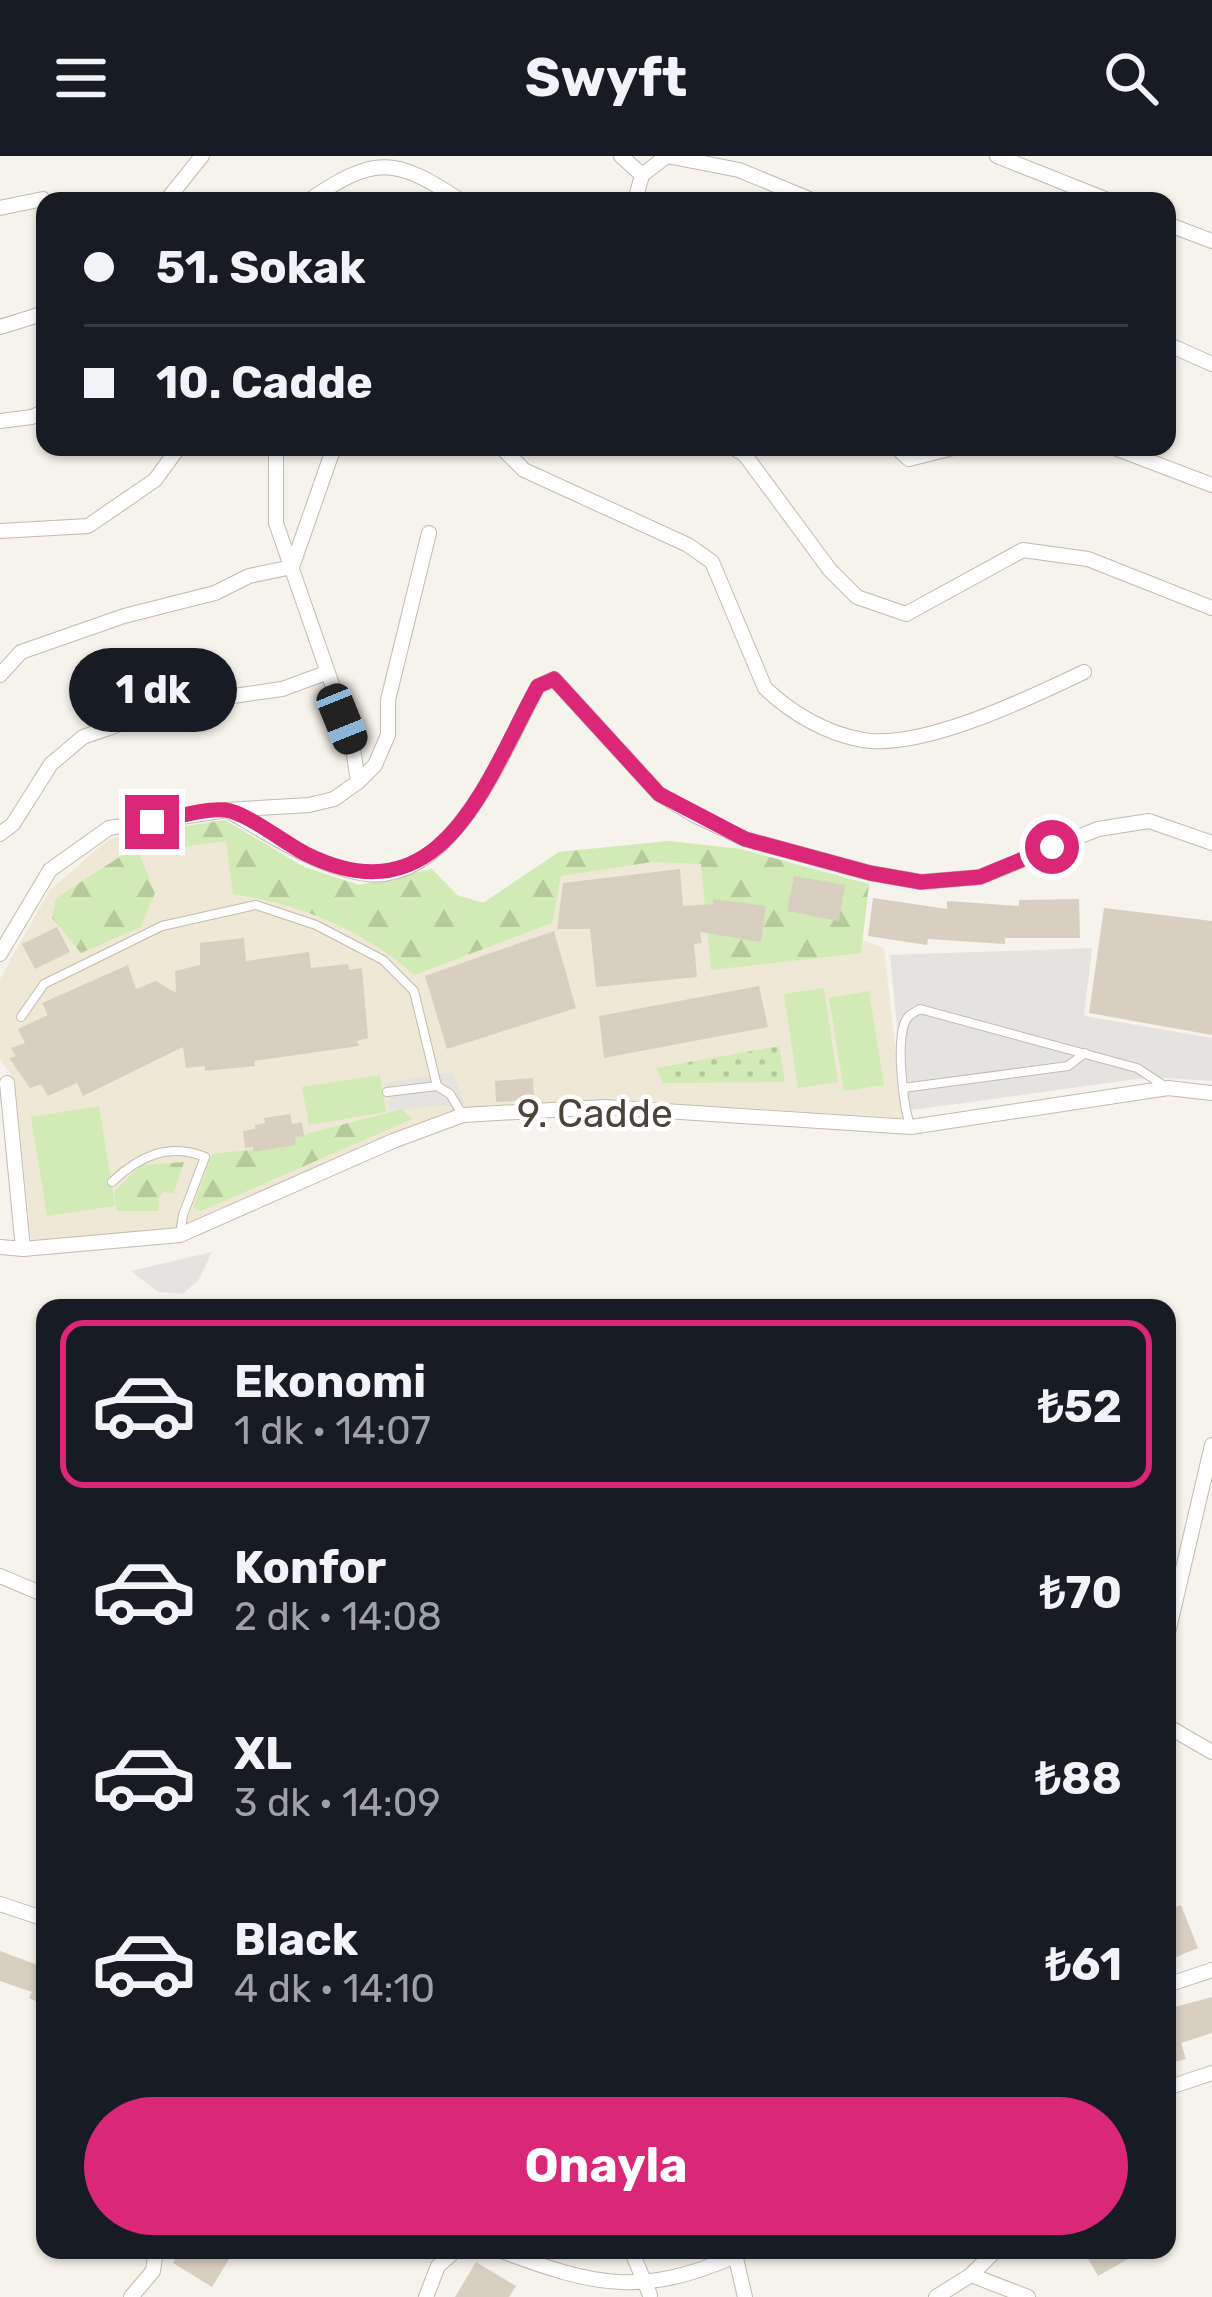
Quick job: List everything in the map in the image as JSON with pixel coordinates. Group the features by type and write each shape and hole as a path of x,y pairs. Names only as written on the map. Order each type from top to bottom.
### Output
{"street":[{"path":"173,192 202,156"},
{"path":"621,156 642,175"},
{"path":"637,192 642,175 667,156 739,170 792,192"},
{"path":"997,156 1087,192"},
{"path":"319,192 342,174 378,160 418,170 449,192"},
{"path":"0,208 36,201"},
{"path":"1176,228 1212,242"},
{"path":"0,327 36,316"},
{"path":"1176,348 1212,364"},
{"path":"0,421 36,415"},
{"path":"0,531 88,526 154,480 172,456"},
{"path":"276,456 276,523 352,742 358,782"},
{"path":"292,566 331,456"},
{"path":"510,456 524,470 688,545 712,562 766,688 779,702 823,728 864,741 902,739 1036,695 1084,671"},
{"path":"747,456 830,570 857,597 905,614 1023,550 1088,559 1212,608"},
{"path":"1136,456 1212,485"},
{"path":"0,954 50,870 110,828 227,810 309,805 334,799 358,782 375,765 388,734 388,700 429,533"},
{"path":"0,675 21,652 292,566"},
{"path":"0,834 13,824 51,764 83,737 178,704 282,689 326,673"},
{"path":"227,810 310,856 364,874 403,869 444,845 494,774 538,686 554,679 659,794 745,839 870,873 921,882 980,877 1098,829 1149,821 1212,843"},
{"path":"7,1083 23,1249"},
{"name":"9. Cadde","path":"0,1247 180,1235 393,1141 464,1115 605,1108 911,1127 1168,1088 1212,1094"},
{"path":"1176,1599 1212,1445"},
{"path":"0,1576 36,1591"},
{"path":"1176,1731 1212,1752"},
{"path":"0,1904 36,1916"},
{"path":"1176,1982 1212,1970"},
{"path":"1176,2085 1212,2073"},
{"path":"131,2297 153,2271 155,2259"},
{"path":"427,2297 437,2266 445,2259"},
{"path":"520,2259 602,2294 650,2295 684,2289 726,2259"},
{"path":"635,2259 650,2295"},
{"path":"736,2259 745,2297"},
{"path":"936,2297 987,2259"},
{"path":"971,2275 1028,2297"}],"lane":[{"path":"22,1017 44,984 162,926 256,905 316,925 366,951 414,991 437,1086"},
{"path":"911,1127 903,1088 904,1024 920,1009 1137,1068 1168,1088"},
{"path":"903,1088 1068,1066 1084,1053"},
{"path":"387,1092 437,1086 450,1094 464,1115"},
{"path":"112,1182 137,1158 178,1152 205,1157 180,1235"}],"shaded area":[{"path":"225,820 304,867 359,885 432,869 457,895 483,903 559,852 669,841 740,849 869,884 862,940 884,948 903,1118 605,1099 449,1111 178,1229 31,1240 15,1081 0,1059 0,979 49,891 110,838"},
{"path":"1092,948 1084,1016 1212,1038 1212,1081 1151,1077 905,1111 890,955"},
{"path":"452,1072 465,1104 390,1110 386,1083"},
{"path":"212,1252 198,1281 182,1294 158,1292 131,1271"}],"green space":[{"path":"225,820 304,867 359,885 432,869 457,895 483,903 559,852 669,841 740,849 869,884 861,953 711,970 701,864 652,862 561,876 552,923 414,975 373,944 330,921 233,894 226,841 139,853 155,893 141,927 81,953 52,918 56,898 135,847 133,834"},
{"path":"824,988 838,1082 798,1088 784,994"},
{"path":"869,991 884,1085 844,1091 829,998"},
{"path":"779,1046 785,1082 663,1083 656,1068"},
{"path":"380,1075 386,1112 309,1125 302,1087"},
{"path":"99,1106 115,1206 47,1216 31,1117"},
{"path":"402,1109 412,1119 201,1211 193,1207 212,1154 296,1145 295,1137"},
{"path":"184,1162 174,1193 163,1192 158,1211 117,1211 114,1192 141,1165"}],"building":[{"path":"680,869 683,906 713,904 713,899 766,906 761,942 700,932 702,943 694,944 697,977 596,987 590,929 557,929 563,883"},
{"path":"794,876 845,885 839,921 787,911"},
{"path":"873,898 947,909 947,901 1019,906 1019,900 1079,899 1080,938 1005,938 1005,944 928,939 927,945 868,936"},
{"path":"1104,908 1212,921 1212,1035 1089,1013"},
{"path":"57,927 70,952 35,969 22,944"},
{"path":"554,931 576,1008 447,1049 425,976"},
{"path":"244,938 246,961 309,952 311,968 348,964 349,970 362,968 368,1038 357,1041 359,1046 205,1071 205,1066 186,1068 183,1047 83,1096 77,1083 48,1096 41,1084 30,1088 9,1058 16,1056 11,1048 25,1043 18,1029 48,1015 42,1003 128,965 136,989 156,981 176,993 175,971 200,965 200,943"},
{"path":"759,986 768,1027 604,1058 599,1016"},
{"path":"533,1078 534,1100 496,1102 495,1081"},
{"path":"290,1114 292,1124 302,1122 304,1136 295,1137 296,1145 253,1152 253,1147 245,1148 243,1131 265,1123 264,1118"},
{"path":"1181,1905 1198,1948 1176,1957 1176,1907"},
{"path":"0,1951 36,1964 36,2001 29,1998 32,1992 0,1981"},
{"path":"1212,1997 1212,2033 1181,2043 1186,2059 1176,2062 1176,2007"},
{"path":"175,2259 229,2259 212,2287 173,2263"},
{"path":"1088,2259 1128,2259 1098,2276"},
{"path":"476,2262 516,2286 509,2297 455,2297"}],"route":[{"path":"152,822 227,810 310,856 364,874 403,869 444,845 494,774 538,686 554,679 659,794 745,839 921,882 980,877 1052,847"}]}
